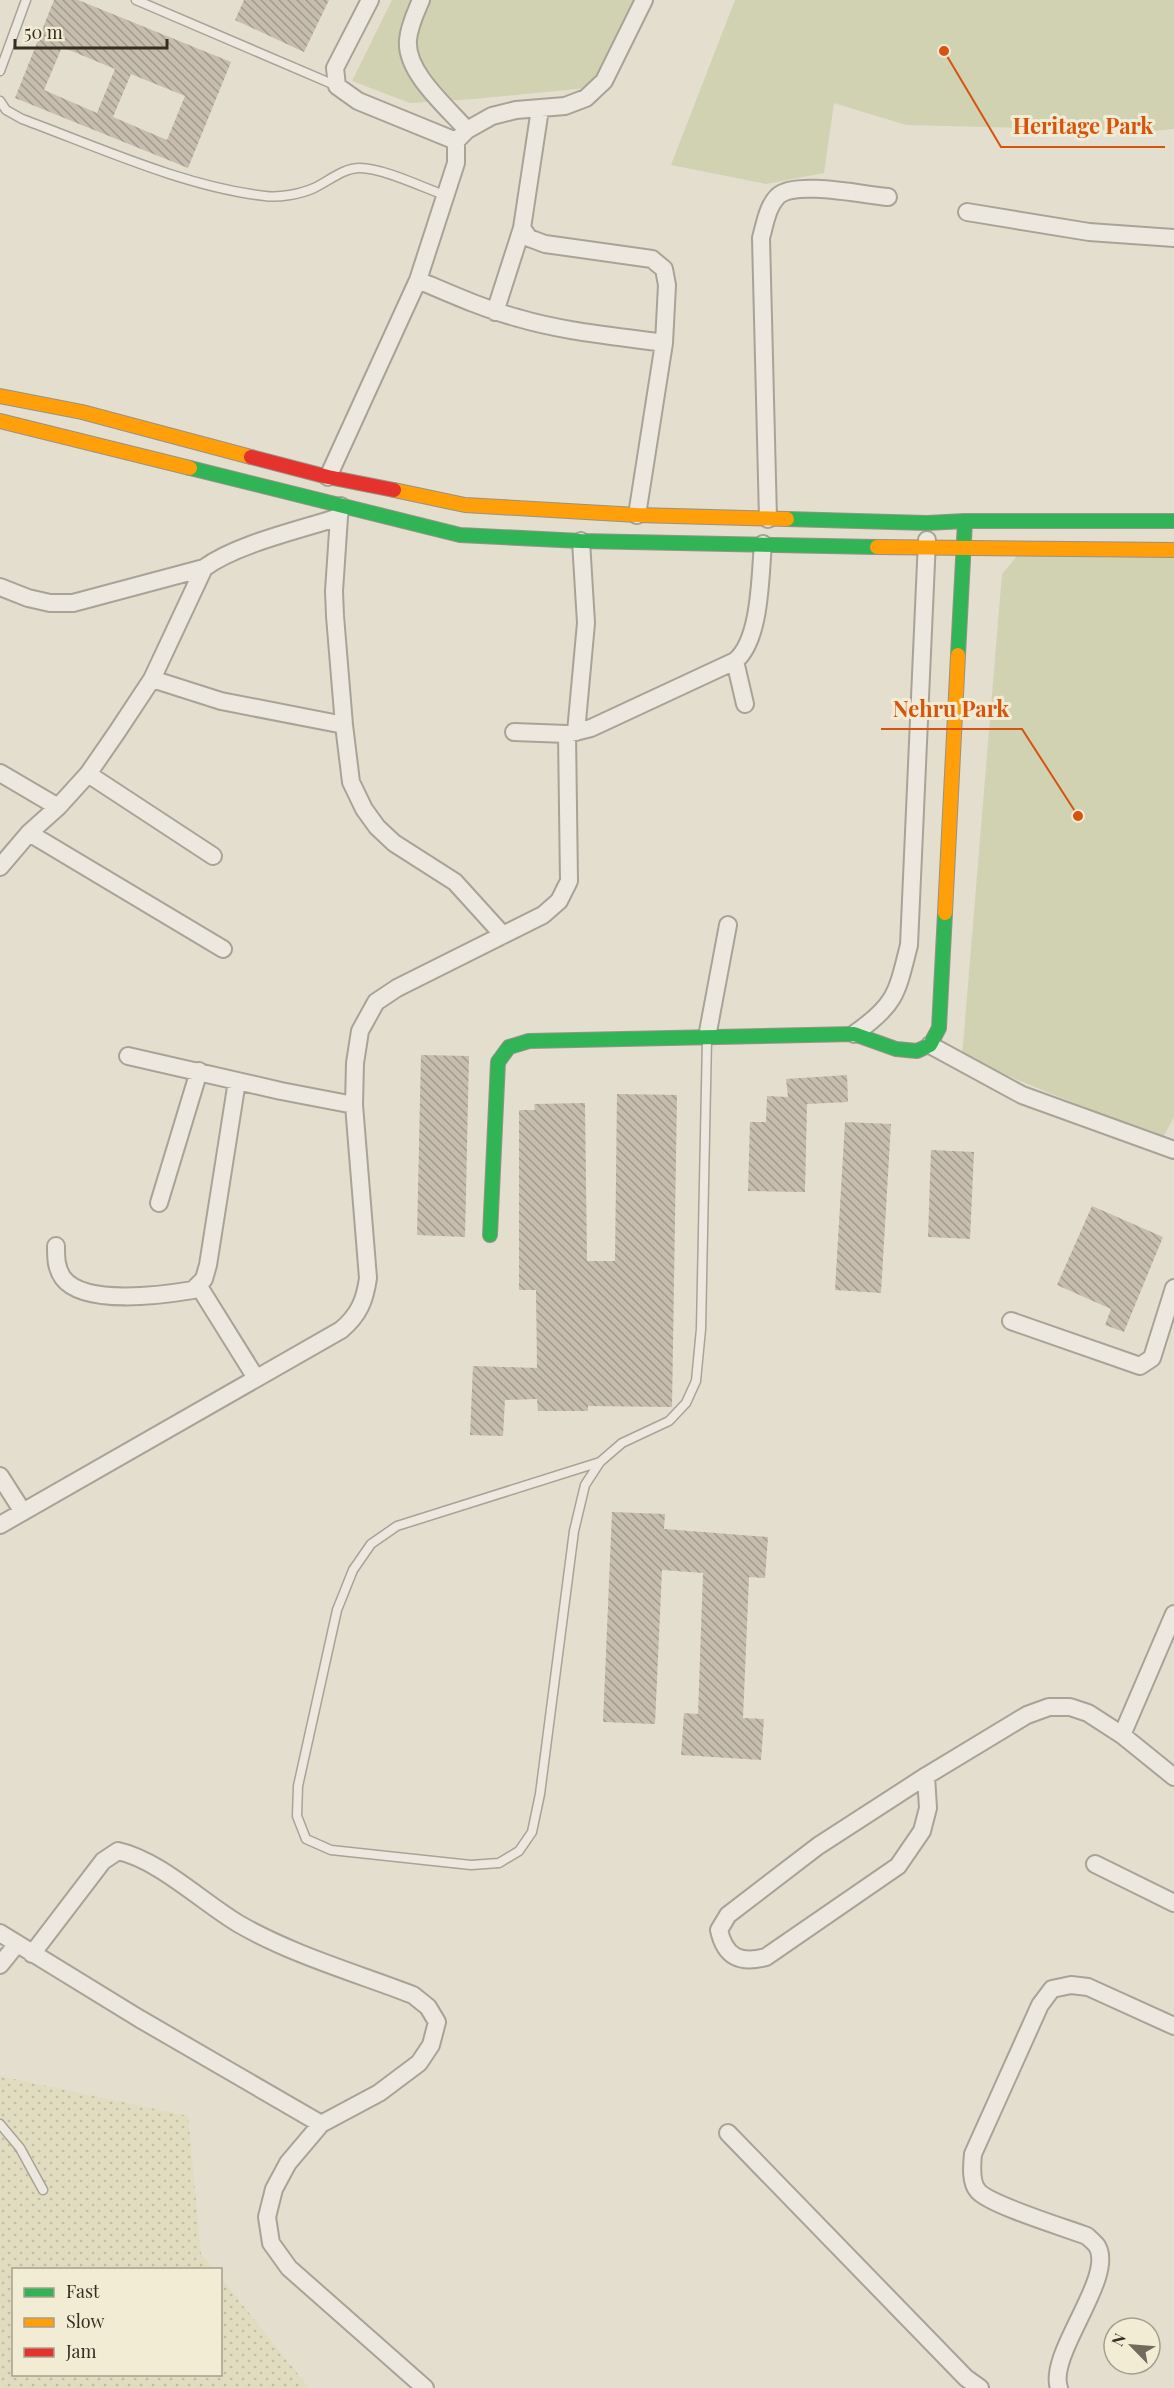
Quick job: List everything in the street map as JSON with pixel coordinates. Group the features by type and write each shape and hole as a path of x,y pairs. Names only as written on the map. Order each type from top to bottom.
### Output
{"main road":[{"path":"0,396 82,412 328,477 465,505 637,515 927,524 965,521 1174,521"},
{"path":"0,421 340,512 460,535 581,541 1174,550"},
{"path":"490,1235 498,1062 509,1047 529,1041 854,1034 896,1048 917,1051 930,1045 939,1028 965,521"}],"street":[{"path":"370,0 335,68 337,86 358,101 461,136"},
{"path":"328,477 418,280 456,163 461,136 410,60 408,40 421,0"},
{"path":"461,136 492,116 516,110 565,106 586,98 604,81 644,0"},
{"path":"495,312 522,228 540,109"},
{"path":"768,519 761,238 769,209 780,194 807,188 888,197"},
{"path":"968,212 1089,232 1174,238"},
{"path":"522,228 529,237 545,244 652,259 664,269 667,285 664,343 637,515"},
{"path":"418,280 495,312 550,326 664,343"},
{"path":"0,587 28,598 50,603 73,603 204,568 234,551 340,512 334,591 344,724 351,782 364,809 377,827 394,843 436,867 455,882 503,935"},
{"path":"854,1034 878,1018 893,1000 909,945 927,524"},
{"path":"0,1525 341,1330 355,1318 365,1298 368,1278 354,1105 355,1063 360,1031 376,1002 397,988 543,915 559,902 568,881 572,733 586,623 581,541"},
{"path":"514,732 572,733 616,718 735,661 744,654 751,637 763,543"},
{"path":"0,867 29,833 58,807 88,774 152,679 204,568"},
{"path":"735,661 745,704"},
{"path":"152,679 221,701 344,724"},
{"path":"0,773 58,807"},
{"path":"88,774 213,856"},
{"path":"29,833 223,949"},
{"path":"707,1037 728,925"},
{"path":"930,1045 1022,1095 1174,1150"},
{"path":"128,1056 354,1105"},
{"path":"159,1203 199,1071"},
{"path":"56,1246 56,1262 65,1280 82,1289 116,1297 149,1296 193,1290 204,1279 208,1265 237,1081"},
{"path":"198,1285 256,1378"},
{"path":"1011,1321 1140,1366 1152,1358 1174,1288"},
{"path":"0,1476 23,1512"},
{"path":"1122,1735 1174,1614"},
{"path":"926,1776 928,1808 922,1831 898,1866 766,1957 752,1961 737,1958 722,1945 719,1930 728,1915 818,1846 926,1776 1027,1715 1049,1707 1070,1707 1088,1713 1122,1735 1174,1777"},
{"path":"32,1954 103,1861 118,1851 132,1854 151,1864 212,1907 270,1940 414,1995 428,2007 437,2022 431,2045 418,2063 379,2093 321,2124 288,2163 274,2189 267,2217 271,2243 289,2268 425,2388"},
{"path":"1095,1864 1174,1903"},
{"path":"0,1934 321,2124"},
{"path":"0,1965 16,1944"},
{"path":"1059,2388 1058,2368 1101,2263 1098,2247 1087,2236 993,2201 977,2190 971,2172 973,2154 1040,2005 1052,1989 1071,1985 1088,1987 1174,2026"},
{"path":"728,2133 966,2378 980,2388"}],"lane":[{"path":"0,71 26,0"},
{"path":"136,0 337,86"},
{"path":"0,101 6,110 22,118 152,167 232,189 267,196 291,194 313,189 338,174 359,168 383,173 447,196"},
{"path":"600,1462 397,1526 370,1544 353,1570 337,1610 300,1775 297,1816 306,1839 331,1850 471,1865 499,1863 519,1851 532,1832 540,1794 574,1531 585,1485 600,1462 622,1443 669,1421 686,1403 696,1381 701,1329 707,1037"},
{"path":"0,2124 20,2148 43,2190"}],"shaded area":[{"path":"0,2076 188,2116 201,2254 213,2268 12,2268 12,2376 222,2376 222,2279 309,2388 0,2388"}],"green space":[{"path":"392,0 636,0 596,87 410,103 352,81"},
{"path":"735,0 1174,0 1174,129 1152,131 906,125 834,103 824,173 766,184 671,165"},
{"path":"1018,555 1174,556 1174,1117 1162,1139 962,1057 1002,574"}],"building":[{"path":"54,0 78,0 231,62 188,168 15,98","holes":["62,47 115,69 97,113 44,90","131,74 185,96 167,140 113,117"]},
{"path":"244,0 329,0 304,52 235,20"},
{"path":"421,1055 469,1056 465,1237 417,1235"},
{"path":"847,1075 848,1102 807,1104 805,1192 748,1191 750,1122 766,1122 767,1096 788,1097 786,1079"},
{"path":"617,1094 677,1095 672,1407 588,1406 588,1411 538,1411 537,1399 505,1400 503,1436 470,1435 473,1366 537,1368 536,1290 519,1290 519,1110 535,1110 534,1104 585,1103 587,1261 615,1261"},
{"path":"845,1122 891,1124 881,1293 835,1290"},
{"path":"931,1150 974,1152 970,1239 928,1237"},
{"path":"1092,1206 1163,1237 1124,1332 1105,1325 1111,1309 1057,1285"},
{"path":"612,1512 665,1514 664,1529 768,1537 765,1578 749,1577 743,1718 764,1719 761,1760 681,1755 684,1713 698,1714 703,1573 662,1570 655,1724 603,1722"}],"traffic: fast":[{"path":"190,468 460,535 581,541 877,547"},
{"path":"787,519 927,523 1174,521"},
{"path":"958,655 965,521"},
{"path":"490,1235 498,1062 509,1047 529,1041 854,1034 896,1049 917,1051 930,1045 939,1028 945,913"}],"traffic: slow":[{"path":"0,396 82,412 251,457"},
{"path":"0,421 190,468"},
{"path":"394,490 465,505 637,515 787,519"},
{"path":"877,547 1174,550"},
{"path":"945,913 958,655"}],"traffic: jam":[{"path":"251,457 328,477 394,490"}],"place":[{"name":"Heritage Park","path":"944,51"},
{"name":"Nehru Park","path":"1078,816"}]}
